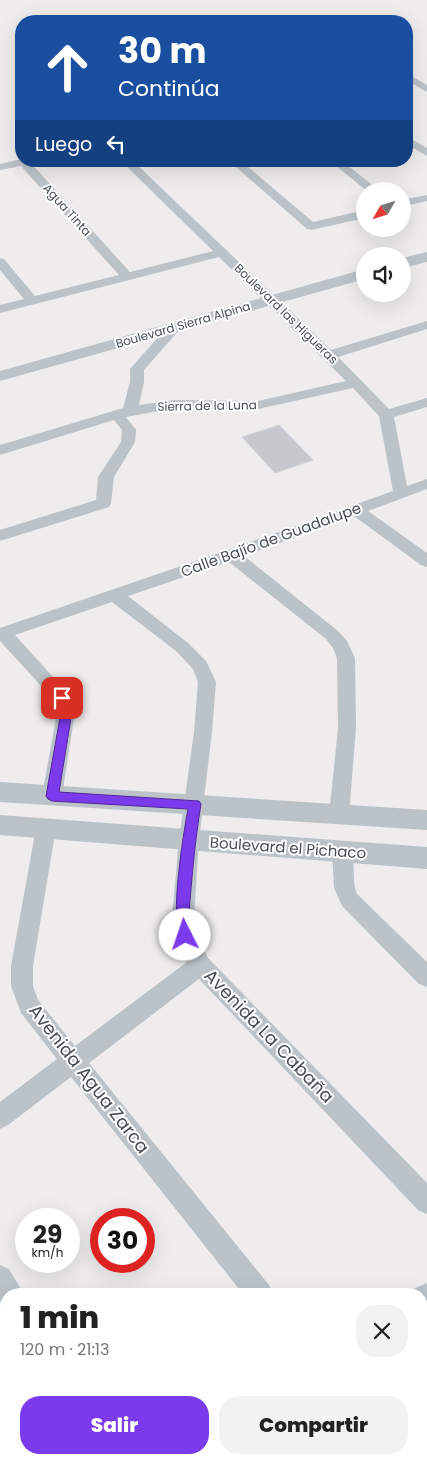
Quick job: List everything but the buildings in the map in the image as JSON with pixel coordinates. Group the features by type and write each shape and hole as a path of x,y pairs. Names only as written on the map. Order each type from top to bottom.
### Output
{"street":[{"path":"413,74 420,72"},
{"path":"413,80 427,89"},
{"path":"413,144 427,154"},
{"name":"Agua Tinta","path":"0,167 15,163"},
{"name":"Agua Tinta","path":"29,167 127,276"},
{"name":"Boulevard las Higueras","path":"132,167 329,355 386,415"},
{"path":"241,167 311,226 356,216"},
{"path":"343,167 362,182"},
{"path":"411,202 427,198"},
{"path":"0,309 222,252"},
{"path":"411,261 427,257"},
{"path":"0,262 32,300"},
{"name":"Boulevard Sierra Alpina","path":"0,376 356,276"},
{"path":"329,355 427,325"},
{"path":"0,536 103,503 106,477 128,442 129,430 124,413 137,382 137,369 174,328"},
{"name":"Sierra de la Luna","path":"0,450 124,413 175,404 258,405 357,383"},
{"path":"401,493 386,415 427,402"},
{"name":"Calle Bajío de Guadalupe","path":"2,634 231,555 427,484"},
{"path":"355,510 422,557 427,570"},
{"path":"231,555 332,635 341,645 346,658 347,728 339,816"},
{"path":"115,595 182,646 200,666 207,682 195,804"},
{"path":"2,634 62,698 66,712 52,796"},
{"path":"0,792 195,804 339,816 427,820"},
{"name":"Avenida La Cabaña","path":"195,804 189,840 183,916 185,935 200,965 427,1201"},
{"name":"Boulevard el Pichaco","path":"0,825 427,858"},
{"name":"Avenida Agua Zarca","path":"46,828 22,966 22,986 29,1006 255,1288"},
{"path":"342,852 344,888 349,900 427,977"},
{"path":"0,1118 200,965"}],"route":[{"path":"62,698 66,712 52,796 195,804 189,840 183,916 185,935"}]}
